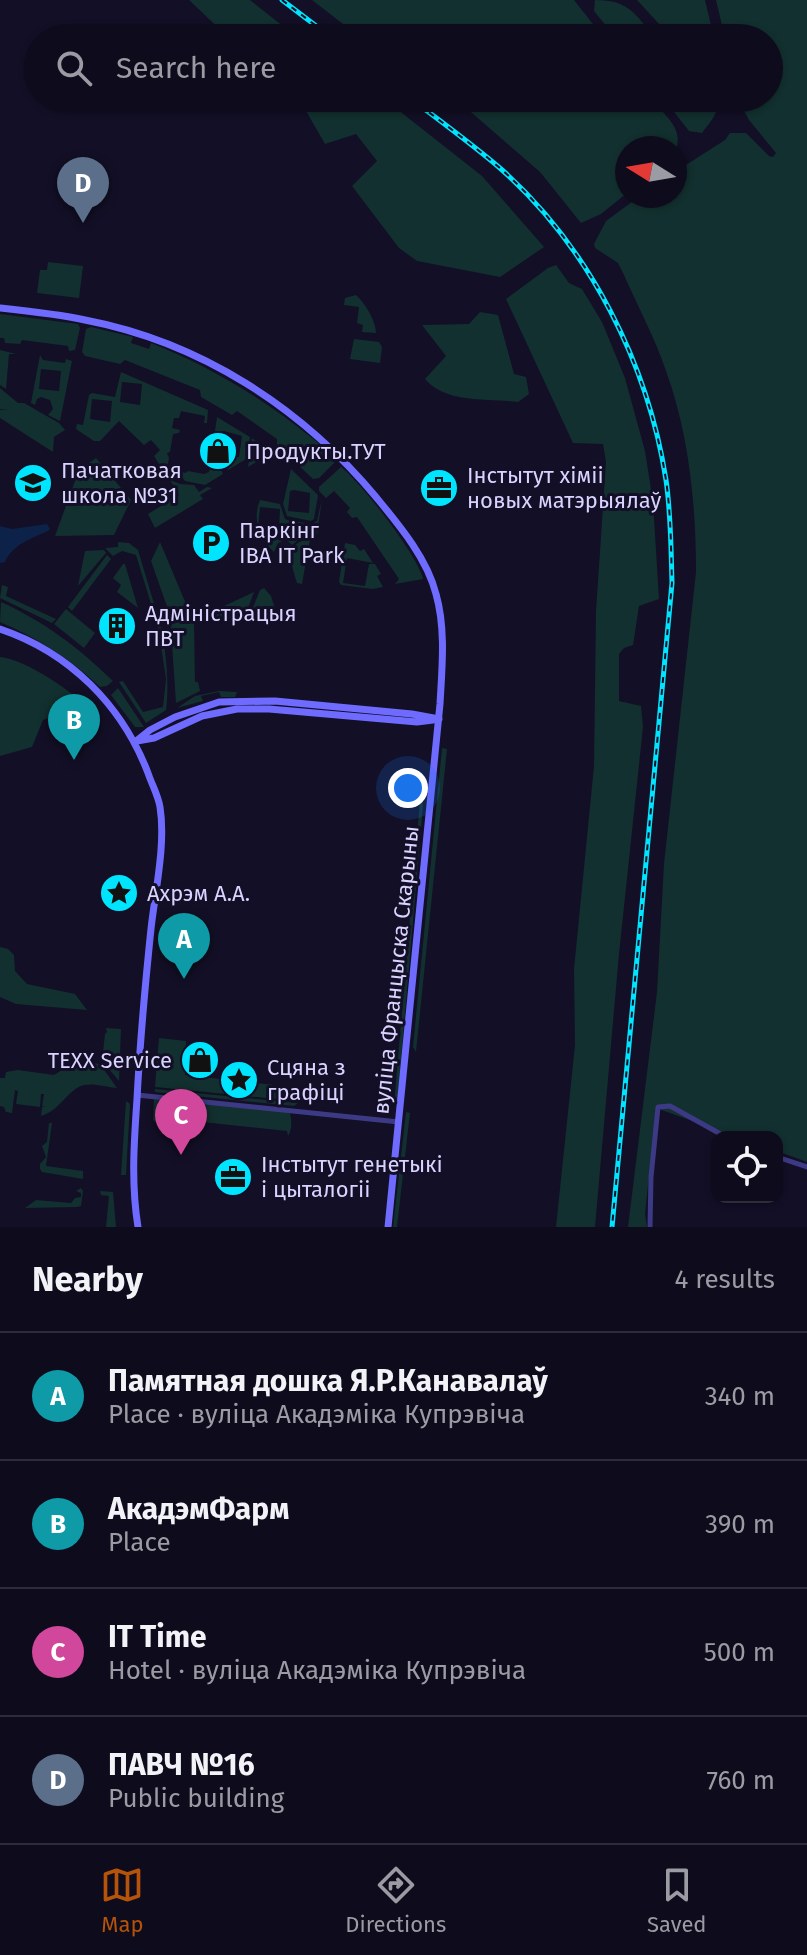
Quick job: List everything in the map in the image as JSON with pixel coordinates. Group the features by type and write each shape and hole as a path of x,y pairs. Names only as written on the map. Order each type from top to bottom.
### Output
{"main road":[{"name":"вуліца Францыска Скарыны","path":"0,308 85,320 160,340 205,360 253,387 301,421 343,458 406,535 432,582 441,619 443,663 388,1227"},
{"path":"0,629 44,650 82,676 111,706 135,742 158,795 161,814 137,1095 133,1179 138,1227"},
{"path":"135,742 154,738 202,716 237,709 417,722 439,719"}],"street":[{"path":"137,1095 399,1122"},
{"path":"650,1227 658,1107 670,1106 715,1131"},
{"path":"783,1159 807,1167"}],"green space":[{"path":"189,0 250,0 280,24 214,24"},
{"path":"312,0 574,0 593,24 343,24"},
{"path":"595,0 616,3 630,10 644,24 605,24 594,11"},
{"path":"637,0 705,0 711,24 659,24"},
{"path":"716,0 807,0 807,1162 783,1153 783,1131 720,1131 656,1108 645,1214 647,1227 628,1227 657,992 664,864 696,572 696,547 686,445 666,371 618,263 595,248 594,244 606,221 624,208 687,208 687,164 725,140 730,133 746,133 773,157 776,153 745,112 783,112 783,24 722,24"},
{"path":"307,112 401,112 482,176 544,247 500,277 417,261 399,248 352,186 377,161 356,134 325,144"},
{"path":"471,112 663,112 677,136 615,136 615,203 601,214 581,223 540,172"},
{"path":"674,112 715,112 702,133 689,131"},
{"path":"48,262 83,266 79,298 37,293 40,270 47,270"},
{"path":"556,265 569,283 582,289 602,322 625,378 645,451 653,502 659,599 639,606 633,645 619,654 619,701 641,706 643,727 595,1227 556,1227 575,1045 574,969 594,766 596,611 606,462 603,444 573,443 506,299"},
{"path":"356,295 369,312 376,333 362,332 363,325 357,323 359,307 344,305 345,298"},
{"path":"480,312 498,315 514,374 526,377 529,394 518,402 456,396 444,393 425,379 446,356 422,325 469,324"},
{"path":"0,314 78,324 80,328 75,350 69,351 68,346 22,340 20,344 5,343 4,338 0,338"},
{"path":"91,327 133,337 131,343 149,349 151,343 225,378 292,423 335,457 334,463 319,478 313,479 277,445 277,439 237,411 232,415 201,397 200,390 125,360 120,364 85,356 82,352 86,329"},
{"path":"354,339 379,342 382,347 380,363 350,359"},
{"path":"0,350 16,354 9,354 6,389 0,385"},
{"path":"40,355 43,360 72,361 60,421 48,415 53,409 50,400 41,397 35,405 31,403","holes":["41,369 61,371 59,391 39,389"]},
{"path":"121,372 208,410 207,423 204,423 205,416 181,411 179,418 174,418 172,428 180,430 173,434 170,452 167,453 166,475 154,456 160,450 151,440 144,445 119,421 100,441 94,441 76,429 77,424 83,425 89,395 115,397","holes":["122,382 142,384 140,405 120,402","92,399 112,401 110,422 90,419"]},
{"path":"0,388 18,403 24,403 59,423 65,430 54,437 53,452 0,418 0,410 8,409 0,409"},
{"path":"217,417 250,437 246,459 228,470 218,456 239,457 242,436 224,431 219,433 217,445 213,445"},
{"path":"252,438 271,453 248,467 249,461 257,456 249,460"},
{"path":"96,458 131,500 114,535 55,536 79,470"},
{"path":"211,458 216,459 223,474 205,485 185,481 182,477 169,477 170,468 185,473 209,472"},
{"path":"341,467 388,520 411,554 423,579 395,584 399,579 357,517 352,518 347,512 350,508 334,491 326,498 319,491 319,487"},
{"path":"291,469 318,495 311,521 287,516 283,504","holes":["290,491 310,493 309,513 288,511"]},
{"path":"170,480 194,485 199,492 207,487 212,488 200,495 203,499 155,528 148,514 179,495"},
{"path":"322,499 317,534 292,545 288,541 292,521 312,524 317,521"},
{"path":"260,500 280,504 285,519 290,521 285,540 278,543 274,552 264,541 258,527 279,529 280,509 260,507 258,526"},
{"path":"310,539 302,584 297,583 291,561 292,549 301,541"},
{"path":"118,542 129,543 138,550 155,607 152,607 136,555 122,551 113,556 105,548 118,547"},
{"path":"160,542 194,623 195,682 198,682 200,691 176,703 170,615 151,561"},
{"path":"345,543 355,545 360,551 364,549 373,563 347,558 343,583 365,586 369,564 375,564 383,587 373,589 341,585"},
{"path":"104,550 106,553 78,586 85,551"},
{"path":"107,555 111,559 72,611 68,607"},
{"path":"123,564 138,608 117,592 121,585 113,578"},
{"path":"2,585 8,587 6,596 56,619 52,623 0,598"},
{"path":"264,588 271,596 275,609 263,610 259,621 248,620 260,590"},
{"path":"254,592 244,619 205,615"},
{"path":"1,602 61,637 113,681 100,687 53,650 0,622"},
{"path":"66,609 95,633 84,648 54,624"},
{"path":"153,615 159,615 166,663 167,698 166,710 146,723 119,682 123,681 143,712 163,707 166,679 162,638"},
{"path":"0,657 36,670 93,711 89,716 67,711 43,720 32,747 0,756"},
{"path":"118,688 144,727 135,727 111,695"},
{"path":"219,691 237,692 235,697 221,697 219,692 201,696 203,701 177,708 195,696"},
{"path":"442,748 447,749 416,1052 413,1047"},
{"path":"421,789 423,806 397,1105 394,1105"},
{"path":"0,947 14,955 15,971 27,984 75,994 87,1010 16,1004 0,997"},
{"path":"106,1028 121,1029 119,1081 102,1061"},
{"path":"159,1038 186,1041 185,1075 293,1087 292,1092 299,1093 298,1101 155,1087"},
{"path":"76,1061 100,1064 117,1088 84,1085 41,1116 42,1107 46,1106 42,1106 44,1094 41,1094 40,1107 16,1104 18,1091 15,1090 12,1113 0,1106 0,1078 5,1078 6,1072 18,1070 54,1075"},
{"path":"155,1089 298,1103 294,1106 155,1092"},
{"path":"154,1098 197,1104 196,1119 167,1117 157,1124 153,1120"},
{"path":"126,1101 130,1104 126,1175 121,1175"},
{"path":"206,1104 290,1113 290,1131 288,1136 287,1131 202,1122"},
{"path":"406,1112 410,1113 397,1227 393,1227"},
{"path":"49,1123 52,1123 46,1166 83,1171 83,1179 42,1172 40,1169 46,1157 42,1146 47,1142"},
{"path":"81,1188 83,1191 81,1206 25,1208 36,1200 71,1203 81,1197 81,1193 76,1191"},
{"path":"100,1191 113,1192 116,1227 106,1227 109,1196 101,1195"}],"water":[{"path":"47,524 48,531 23,543 12,551 5,562 0,563 0,526 12,529"}],"railway":[{"path":"282,0 314,24"},
{"path":"428,112 501,169 533,200 588,272 629,351 645,394 666,480 672,583 612,1227"}],"place":[{"name":"ПАВЧ №16","path":"83,223"},
{"name":"Продукты.ТУТ","path":"218,451"},
{"name":"Пачатковая школа №31","path":"33,483"},
{"name":"Інстытут хіміі новых матэрыялаў","path":"439,488"},
{"name":"Паркінг IBA IT Park","path":"211,543"},
{"name":"Адміністрацыя ПВТ","path":"117,626"},
{"name":"АкадэмФарм","path":"74,760"},
{"name":"Ахрэм А.А.","path":"119,893"},
{"name":"Памятная дошка Я.Р.Канавалаў","path":"184,979"},
{"name":"TEXX Service","path":"200,1060"},
{"name":"Сцяна з графіці","path":"239,1080"},
{"name":"IT Time","path":"181,1155"},
{"name":"Інстытут генетыкі і цыталогіі","path":"233,1177"}]}
